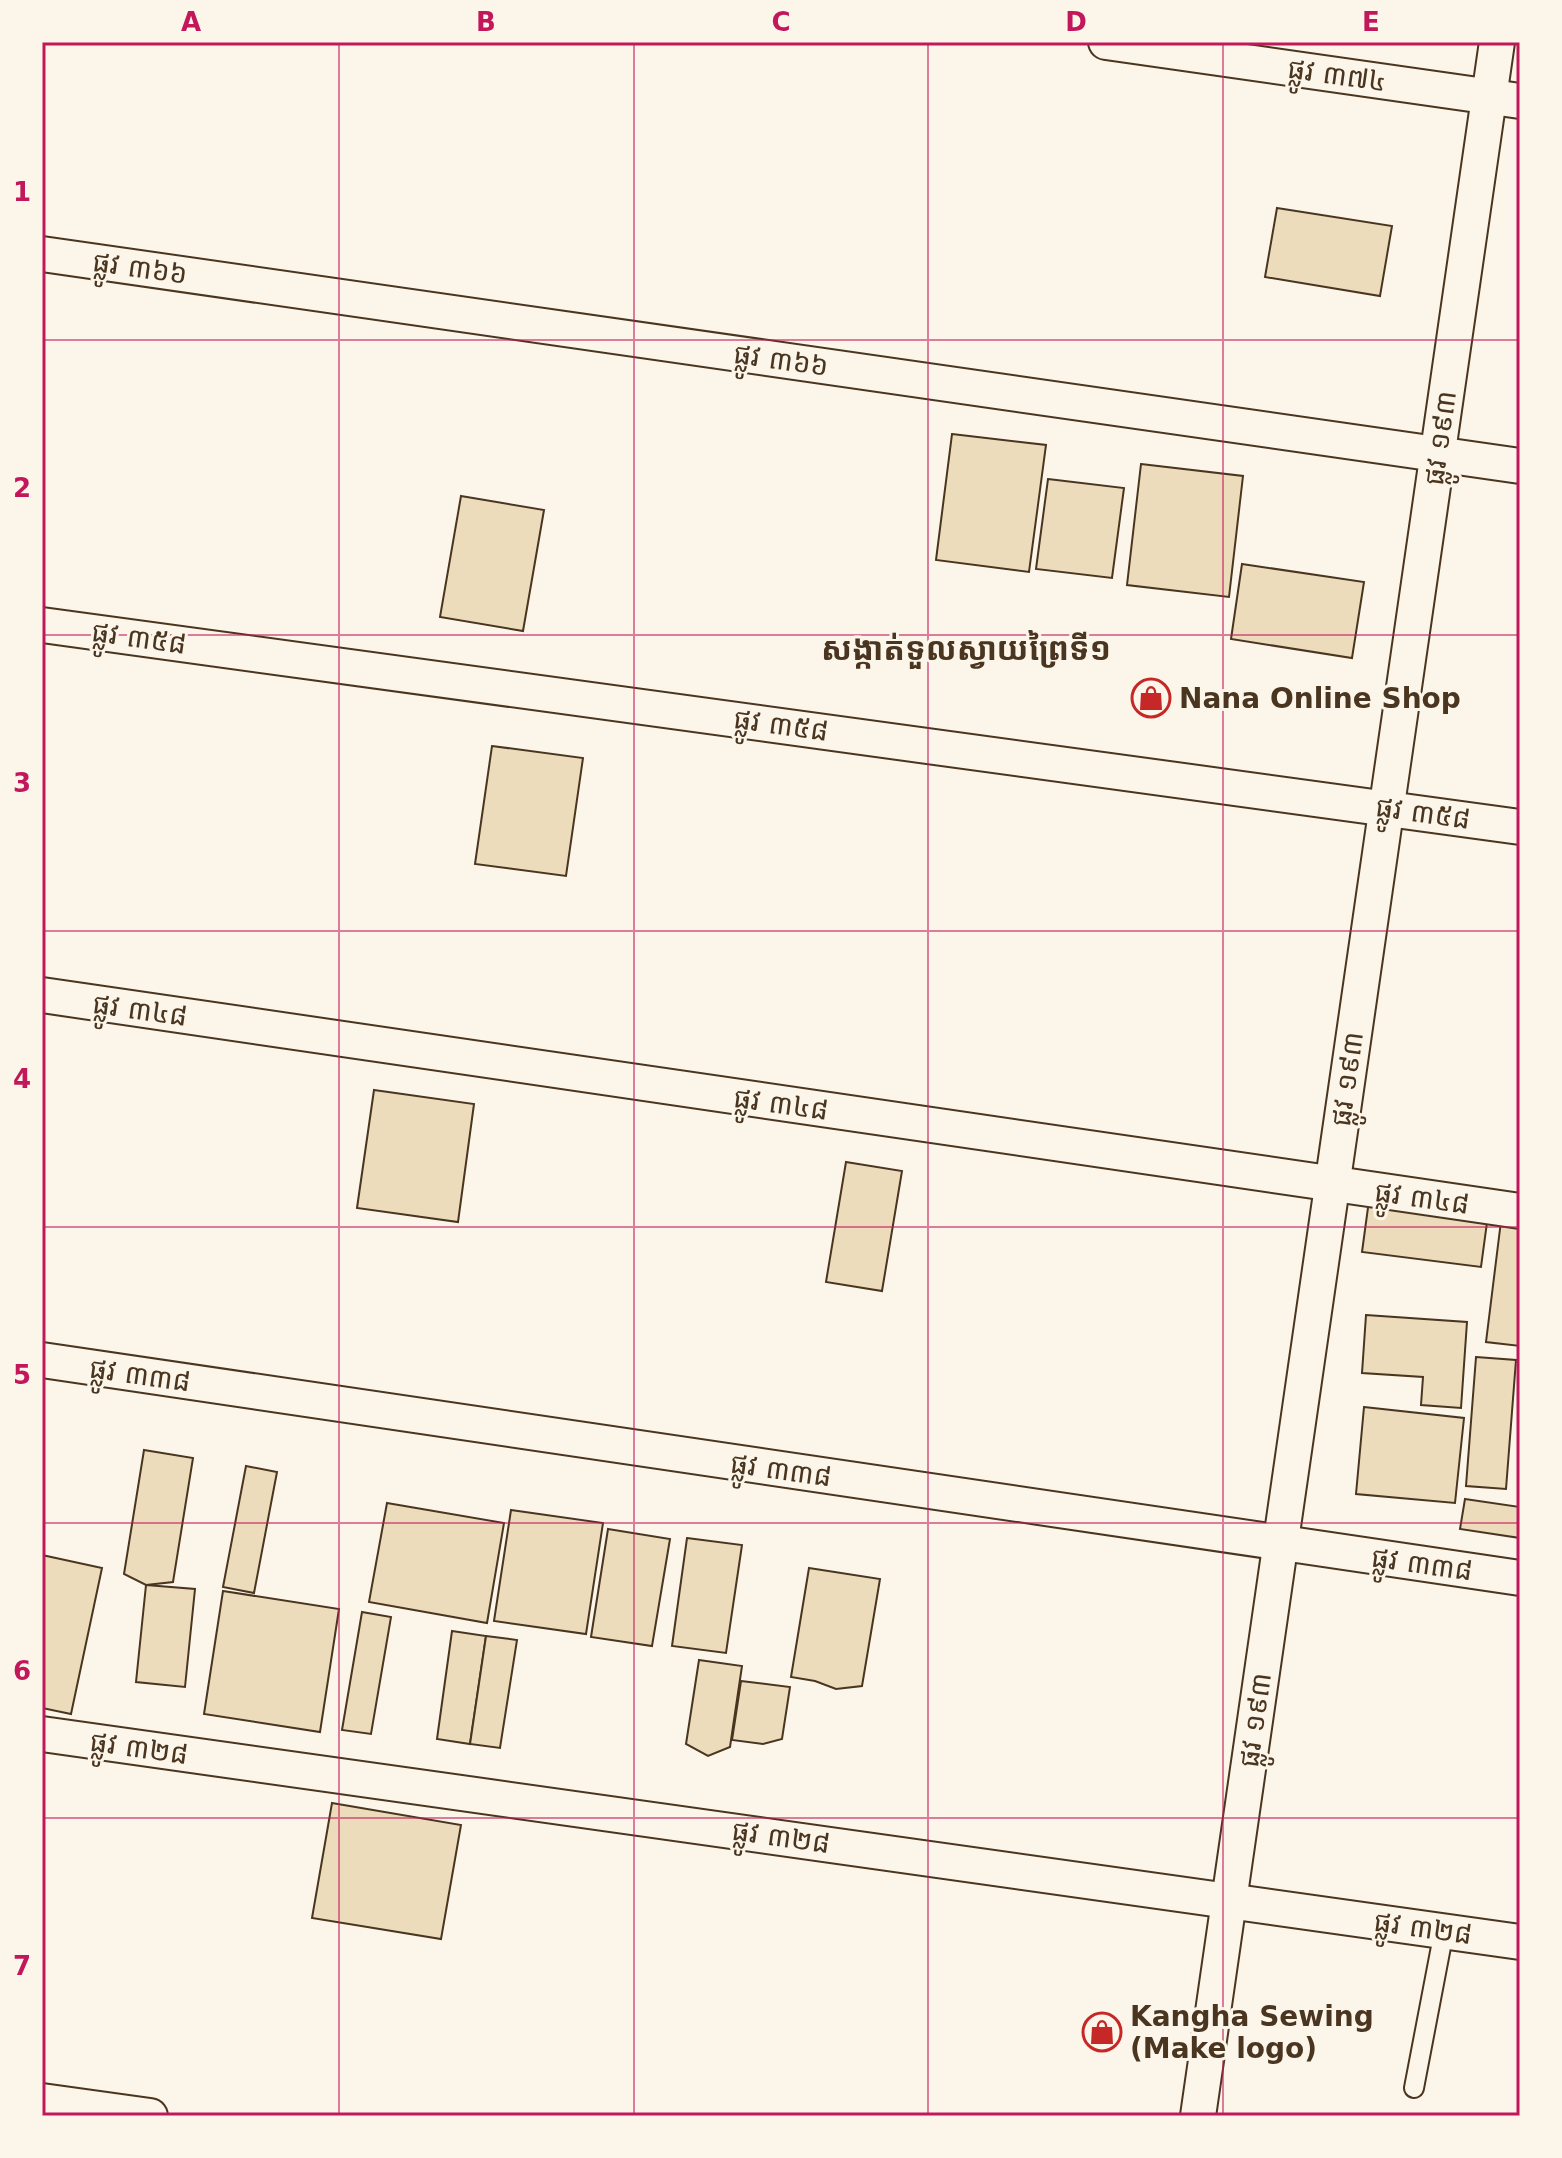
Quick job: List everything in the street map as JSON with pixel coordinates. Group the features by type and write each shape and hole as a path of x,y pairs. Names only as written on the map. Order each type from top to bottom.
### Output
{"street":[{"name":"ផ្លូវ ៣៧៤","path":"1106,42 1504,99"},
{"name":"ផ្លូវ ១៩៣","path":"1198,2116 1437,454 1504,99 1497,42"},
{"name":"ផ្លូវ ៣៦៦","path":"42,254 1520,466"},
{"name":"ផ្លូវ ៣៥៨","path":"42,625 1520,827"},
{"name":"ផ្លូវ ៣៤៨","path":"42,995 1520,1211"},
{"name":"ផ្លូវ ៣៣៨","path":"42,1360 1520,1578"},
{"name":"ផ្លូវ ៣២៨","path":"42,1734 1520,1942"},
{"path":"42,2101 150,2116"}],"lane":[{"path":"1414,2088 1444,1931"}],"building":[{"path":"1277,208 1392,226 1380,296 1265,277"},
{"path":"952,434 1046,445 1029,572 936,560"},
{"path":"1141,464 1243,476 1229,597 1127,585"},
{"path":"1048,479 1124,488 1112,578 1036,569"},
{"path":"461,496 544,510 523,631 440,617"},
{"path":"1242,564 1364,582 1352,658 1231,639"},
{"path":"492,746 583,758 566,876 475,864"},
{"path":"374,1090 474,1104 458,1222 357,1208"},
{"path":"846,1162 902,1171 882,1291 826,1282"},
{"path":"1369,1200 1488,1215 1481,1267 1362,1252"},
{"path":"1501,1221 1520,1223 1520,1346 1486,1342"},
{"path":"1366,1315 1467,1322 1461,1408 1421,1405 1423,1377 1362,1373"},
{"path":"1476,1357 1516,1360 1506,1489 1466,1486"},
{"path":"1364,1407 1464,1418 1455,1503 1356,1494"},
{"path":"144,1450 193,1458 173,1582 146,1585 124,1574"},
{"path":"246,1466 277,1472 254,1593 223,1587"},
{"path":"1465,1499 1520,1507 1520,1538 1460,1529"},
{"path":"387,1503 504,1523 487,1623 369,1602"},
{"path":"511,1510 603,1523 586,1634 494,1621"},
{"path":"608,1529 670,1539 652,1646 591,1637"},
{"path":"687,1538 742,1545 726,1653 672,1646"},
{"path":"42,1555 102,1568 71,1714 42,1708"},
{"path":"809,1568 880,1579 862,1686 836,1689 791,1677"},
{"path":"146,1585 195,1589 185,1687 136,1682"},
{"path":"223,1591 339,1609 320,1732 204,1714"},
{"path":"362,1612 391,1617 371,1734 342,1730"},
{"path":"452,1631 486,1636 470,1744 437,1739"},
{"path":"486,1636 517,1640 500,1748 470,1744"},
{"path":"699,1660 742,1666 730,1747 708,1756 686,1744"},
{"path":"741,1681 790,1687 782,1739 763,1744 732,1740"},
{"path":"332,1803 461,1825 441,1939 312,1918"}],"place":[{"name":"Nana Online Shop","path":"1151,698"},
{"name":"Kangha Sewing (Make logo)","path":"1102,2032"}],"district":[{"name":"សង្កាត់ទួលស្វាយព្រៃទី១","path":"966,649"}]}
